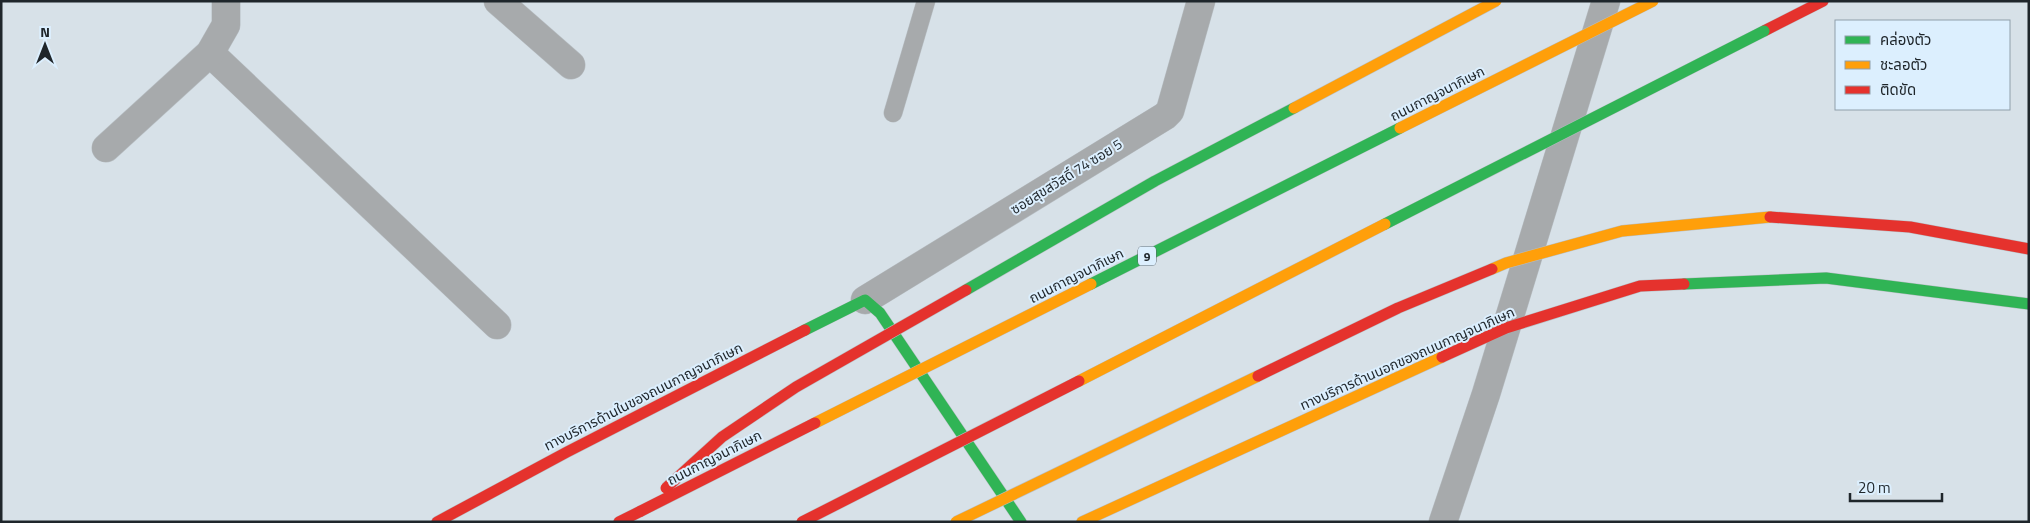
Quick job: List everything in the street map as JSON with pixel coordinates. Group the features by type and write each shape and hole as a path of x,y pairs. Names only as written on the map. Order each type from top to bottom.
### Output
{"main road":[{"path":"641,510 722,437 796,387 1155,181 1496,1"},
{"name":"ถนนกาญจนาภิเษก","path":"619,522 1653,1"},
{"path":"802,522 1823,1"},
{"path":"956,522 1398,308 1506,263 1622,231 1768,217 1910,227 2029,249"},
{"name":"ทางบริการด้านนอกของถนนกาญจนาภิเษก","path":"1082,522 1506,328 1640,286 1826,278 2029,304"},
{"name":"ทางบริการด้านในของถนนกาญจนาภิเษก","path":"437,522 567,452 865,300"},
{"path":"865,300 880,313 1021,522"}],"street":[{"path":"106,148 210,53 226,25 226,1"},
{"path":"498,1 570,65"},
{"name":"ซอยสุขสวัสดิ์ 74 ซอย 5","path":"865,300 1165,116 1170,111 1202,1"},
{"path":"1443,522 1506,328 1606,1"},
{"path":"210,53 497,325"}],"lane":[{"path":"894,113 926,1"}],"traffic: fast":[{"path":"1385,224 1764,31"},
{"path":"966,290 1155,181 1294,108"},
{"path":"1091,284 1400,128"},
{"path":"1684,284 1826,278 2029,304"},
{"path":"805,330 865,300 880,313 1021,522"}],"traffic: slow":[{"path":"1294,108 1496,1"},
{"path":"1400,128 1653,1"},
{"path":"1492,269 1506,263 1622,231 1770,217"},
{"path":"1079,381 1385,224"},
{"path":"815,423 1091,284"},
{"path":"1082,522 1442,357"},
{"path":"956,522 1258,376"}],"traffic: jam":[{"path":"1764,31 1823,1"},
{"path":"1770,217 1910,227 2029,249"},
{"path":"1258,376 1398,308 1492,269"},
{"path":"1442,357 1506,328 1640,286 1684,284"},
{"path":"666,488 722,437 796,387 966,290"},
{"path":"437,522 567,452 805,330"},
{"path":"802,522 1079,381"},
{"path":"641,511 815,423"},
{"path":"619,522 641,511"}]}
